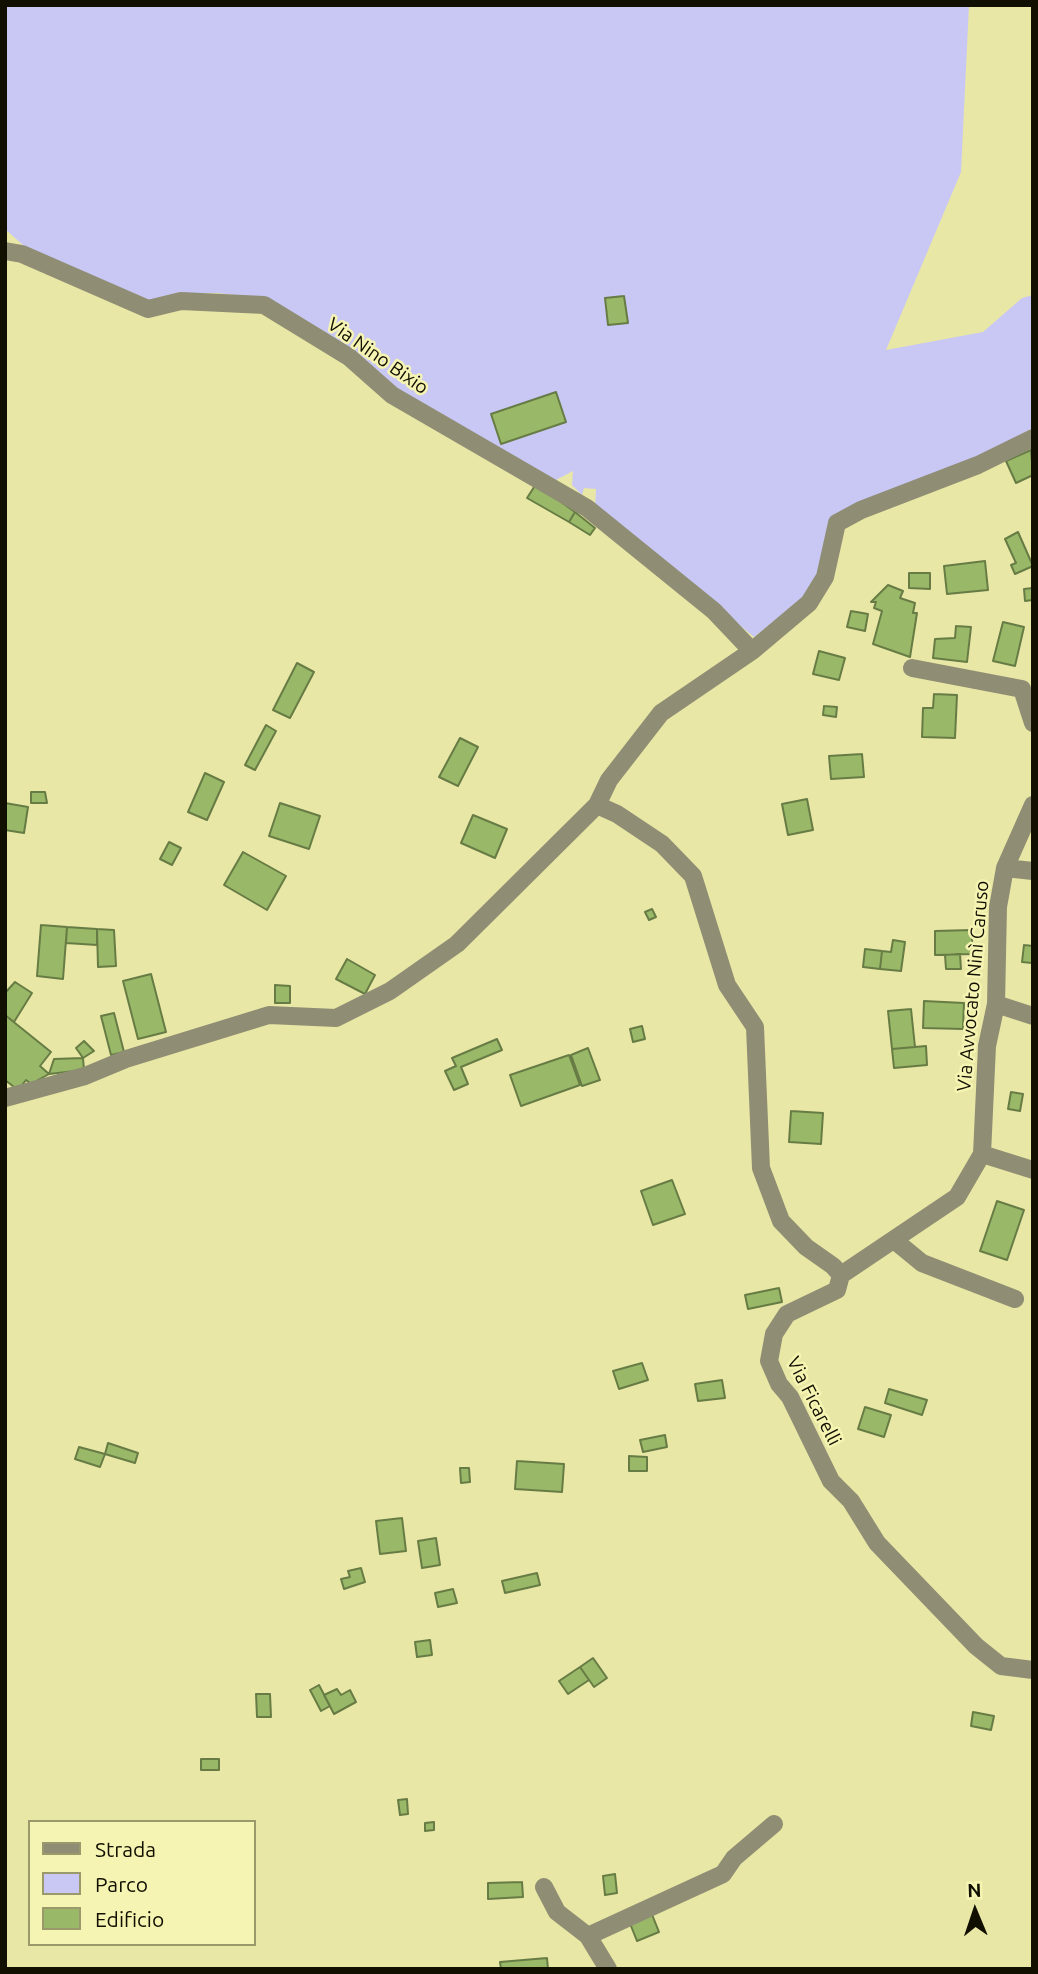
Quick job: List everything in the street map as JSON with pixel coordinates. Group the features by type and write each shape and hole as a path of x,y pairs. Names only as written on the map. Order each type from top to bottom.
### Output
{"street":[{"name":"Via Nino Bixio","path":"5,251 22,254 148,309 181,301 264,305 349,357 392,395 587,508 714,611 752,651"},
{"path":"5,1098 85,1076 126,1059 269,1015 336,1018 390,990 457,944 597,805 608,780 661,713 752,651 809,603 825,577 838,523 861,510 978,465 1033,438"},
{"path":"912,668 1022,689 1033,723"},
{"path":"597,805 617,814 662,844 693,876 727,985 755,1027 761,1168 781,1221 806,1247 834,1266 841,1275"},
{"name":"Via Avvocato Ninì Caruso","path":"841,1275 957,1197 982,1154 986,1046 996,1004 998,907 1005,868 1033,805"},
{"path":"1005,868 1033,871"},
{"path":"996,1004 1033,1016"},
{"path":"982,1154 1033,1170"},
{"path":"894,1240 922,1263 1015,1298"},
{"name":"Via Ficarelli","path":"841,1275 837,1290 787,1314 774,1334 769,1361 779,1384 790,1397 831,1481 851,1501 877,1543 976,1646 1001,1666 1033,1671"},
{"path":"588,1936 723,1874 734,1858 774,1824"},
{"path":"544,1887 557,1912 588,1936 608,1969"}],"green space":[{"path":"5,5 969,5 961,172 886,350 983,332 1022,298 1033,295 1033,428 976,459 856,505 805,597 754,637 595,507 596,489 584,488 582,495 572,485 573,471 554,481 397,392 267,299 218,293 182,293 148,303 24,246 5,229"}],"building":[{"path":"624,296 628,323 608,325 605,298"},
{"path":"556,392 566,422 501,444 491,414"},
{"path":"1031,450 1033,475 1016,483 1006,461"},
{"path":"536,484 575,512 569,522 527,498"},
{"path":"575,512 595,528 590,535 569,522"},
{"path":"1018,532 1033,566 1015,574 1011,565 1016,563 1005,539"},
{"path":"985,561 988,590 947,594 944,566"},
{"path":"909,573 930,573 930,589 909,588"},
{"path":"888,585 903,591 900,598 915,603 913,613 917,613 910,657 873,644 882,611 874,608 876,602 871,602"},
{"path":"1033,588 1033,600 1025,601 1024,589"},
{"path":"851,611 868,614 865,631 847,627"},
{"path":"1003,622 1024,627 1015,666 993,661"},
{"path":"956,626 971,627 967,662 933,658 935,639 955,638"},
{"path":"819,651 845,658 839,680 813,674"},
{"path":"297,663 314,672 290,718 273,710"},
{"path":"934,694 957,695 955,738 922,737 923,708 933,708"},
{"path":"824,706 837,707 836,717 823,715"},
{"path":"266,725 276,731 255,770 245,765"},
{"path":"460,738 478,747 458,786 439,777"},
{"path":"862,754 864,777 831,779 829,756"},
{"path":"205,773 224,782 207,820 188,812"},
{"path":"31,792 45,792 47,803 31,803"},
{"path":"807,799 813,830 788,835 782,804"},
{"path":"5,803 28,807 24,833 5,830"},
{"path":"280,803 320,816 309,849 269,836"},
{"path":"473,815 507,829 495,858 461,843"},
{"path":"169,842 181,848 172,865 160,859"},
{"path":"243,852 286,876 267,910 224,885"},
{"path":"652,909 656,917 649,920 645,912"},
{"path":"41,925 67,927 63,979 37,976"},
{"path":"67,927 97,929 97,945 66,943"},
{"path":"97,929 114,930 116,966 98,967"},
{"path":"972,930 972,954 935,955 935,931"},
{"path":"893,940 905,942 901,971 880,969 882,951 891,952"},
{"path":"1024,945 1033,946 1033,972 1032,963 1022,962"},
{"path":"865,949 882,951 880,969 863,967"},
{"path":"960,954 961,969 946,969 945,955"},
{"path":"347,959 375,975 365,994 336,979"},
{"path":"151,974 166,1032 138,1039 123,981"},
{"path":"15,982 32,993 14,1022 5,1015 5,993"},
{"path":"275,985 290,986 290,1003 275,1003"},
{"path":"924,1001 964,1003 963,1029 923,1028"},
{"path":"911,1009 915,1047 892,1049 888,1011"},
{"path":"114,1013 124,1052 111,1055 101,1016"},
{"path":"5,1015 51,1052 40,1066 49,1074 31,1084 26,1080 18,1090 5,1080"},
{"path":"642,1026 645,1039 633,1042 630,1029"},
{"path":"497,1039 502,1050 461,1067 468,1084 454,1090 445,1071 456,1066 452,1058"},
{"path":"84,1041 94,1051 83,1058 76,1048"},
{"path":"926,1046 927,1065 894,1068 892,1049"},
{"path":"588,1048 600,1080 582,1086 571,1055"},
{"path":"569,1055 580,1085 521,1106 510,1075"},
{"path":"83,1058 84,1070 49,1074 54,1059"},
{"path":"1011,1092 1023,1094 1020,1111 1008,1109"},
{"path":"791,1111 823,1113 821,1144 789,1142"},
{"path":"672,1180 685,1214 653,1225 641,1191"},
{"path":"997,1201 1024,1210 1007,1260 980,1251"},
{"path":"779,1288 782,1302 748,1309 745,1295"},
{"path":"642,1363 648,1380 619,1389 613,1371"},
{"path":"722,1380 725,1398 698,1401 695,1384"},
{"path":"889,1389 927,1400 922,1415 885,1403"},
{"path":"865,1407 891,1415 884,1437 858,1429"},
{"path":"665,1435 667,1447 643,1452 640,1440"},
{"path":"108,1443 138,1453 135,1463 105,1454"},
{"path":"79,1447 105,1454 100,1467 75,1459"},
{"path":"629,1456 647,1457 647,1471 629,1471"},
{"path":"517,1461 564,1464 562,1492 515,1489"},
{"path":"460,1468 469,1468 470,1482 461,1483"},
{"path":"402,1518 406,1551 380,1554 376,1521"},
{"path":"436,1538 440,1565 422,1568 418,1541"},
{"path":"361,1568 365,1582 344,1589 341,1579 350,1577 348,1571"},
{"path":"537,1573 540,1585 505,1593 502,1581"},
{"path":"453,1589 457,1603 438,1607 435,1593"},
{"path":"430,1640 432,1655 417,1657 415,1642"},
{"path":"593,1658 607,1678 594,1687 580,1667"},
{"path":"580,1667 589,1680 568,1694 559,1681"},
{"path":"319,1685 330,1706 321,1711 310,1690"},
{"path":"337,1689 341,1695 350,1690 356,1702 334,1714 324,1695"},
{"path":"256,1694 270,1694 271,1717 257,1717"},
{"path":"973,1712 994,1716 991,1730 971,1726"},
{"path":"201,1759 219,1759 219,1770 201,1770"},
{"path":"407,1799 408,1814 400,1815 398,1800"},
{"path":"434,1822 434,1830 425,1831 425,1823"},
{"path":"615,1874 617,1893 605,1895 603,1876"},
{"path":"522,1882 523,1897 488,1899 488,1883"},
{"path":"651,1912 659,1932 637,1941 629,1921"},
{"path":"547,1958 548,1969 501,1969 500,1962"}]}
